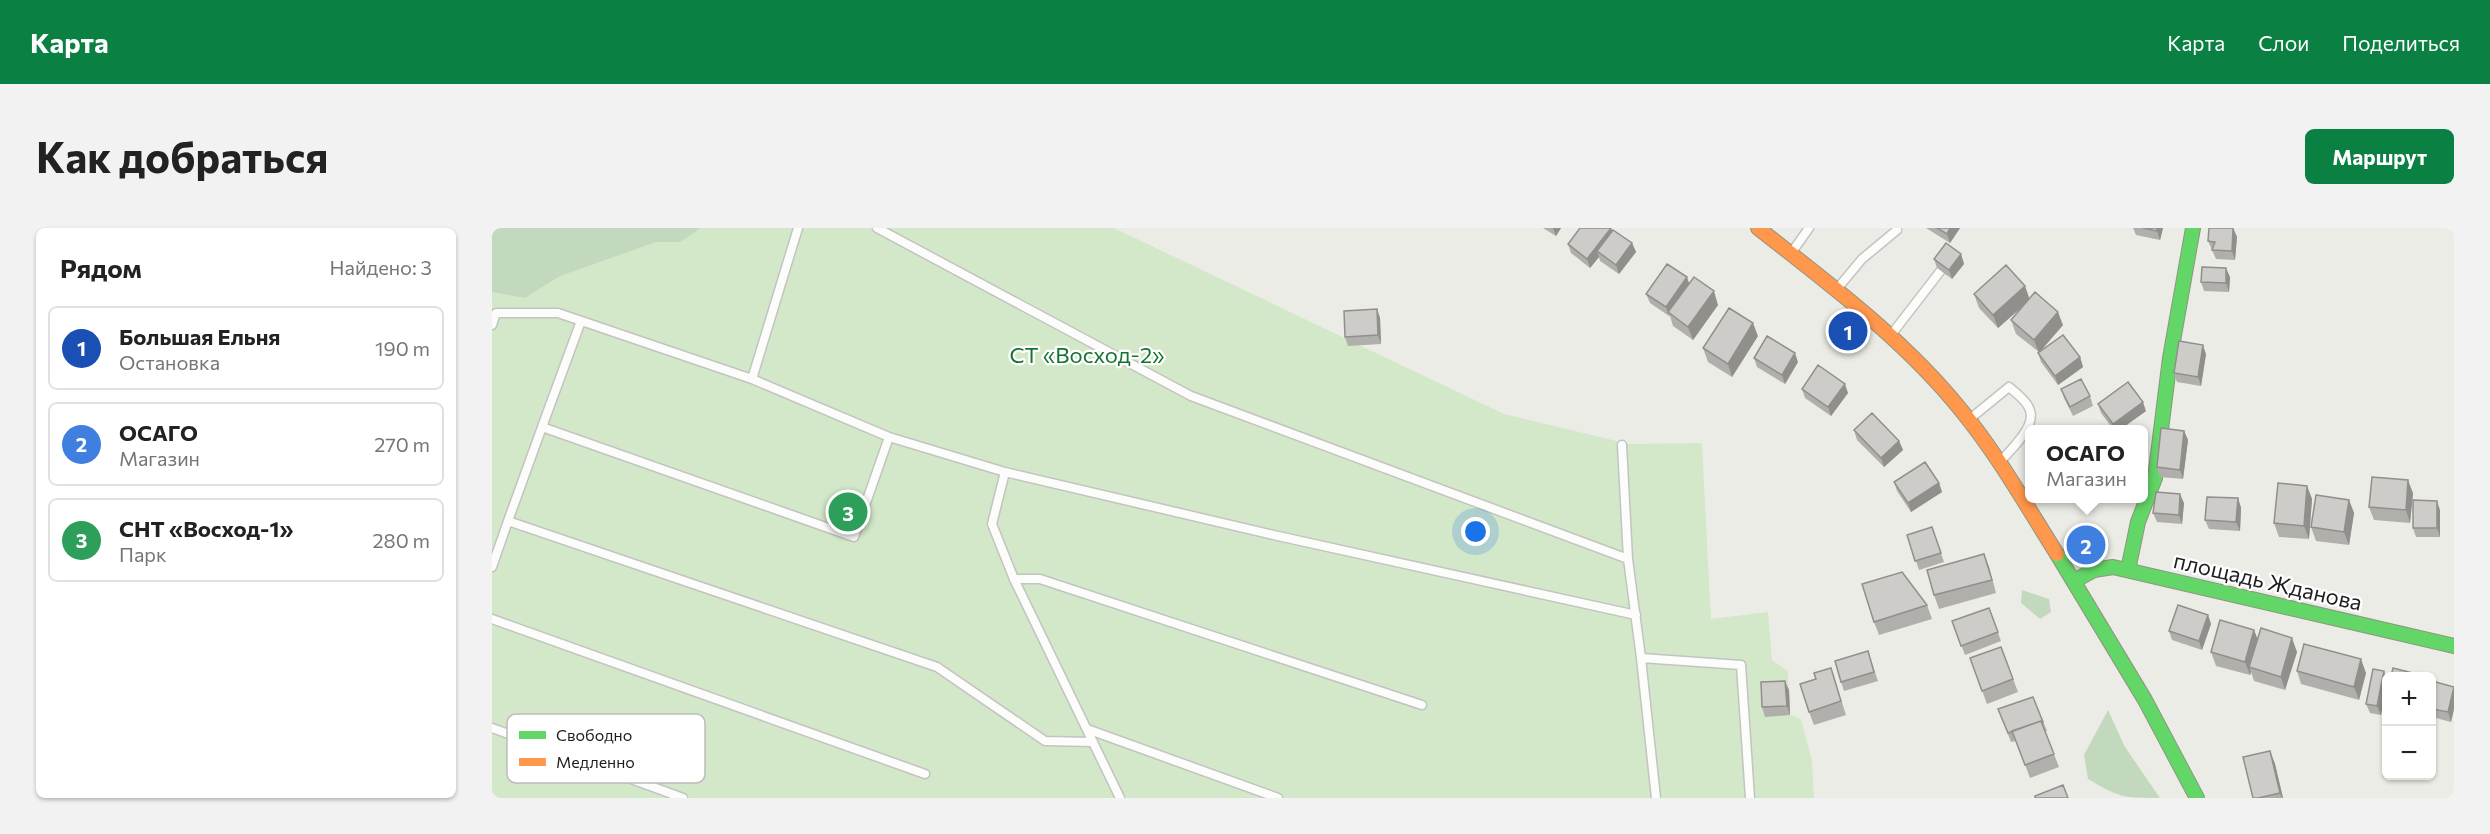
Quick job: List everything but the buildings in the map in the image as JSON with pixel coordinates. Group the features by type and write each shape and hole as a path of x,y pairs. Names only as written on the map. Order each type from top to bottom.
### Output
{"street":[{"path":"1758,228 1836,289 1890,336 1948,394 2000,463 2025,503"},
{"path":"2148,496 2155,478 2170,358 2193,228"},
{"path":"2025,503 2074,580 2176,755 2197,798"},
{"path":"2128,570 2138,522 2145,503"},
{"name":"площадь Жданова","path":"2074,580 2094,570 2113,567 2454,646"}],"lane":[{"path":"752,379 798,228"},
{"path":"877,228 1191,396 1628,559"},
{"path":"1791,254 1809,228"},
{"path":"1836,289 1862,259 1897,230"},
{"path":"1890,336 1942,269"},
{"path":"492,325 496,313 558,313 752,379 889,436 1005,472 1288,538 1636,615"},
{"path":"492,567 581,321"},
{"path":"1968,420 2009,387 2029,406 2032,415 2029,425"},
{"path":"542,427 854,537 889,436"},
{"path":"2000,463 2025,431"},
{"path":"1622,445 1628,559 1656,798"},
{"path":"1005,472 992,524 1014,579 1120,798"},
{"path":"508,521 937,667 1045,741 1093,742"},
{"path":"1014,579 1041,579 1422,705"},
{"path":"492,619 925,774"},
{"path":"1641,658 1741,665 1750,798"},
{"path":"492,728 507,733"},
{"path":"1087,729 1278,798"},
{"path":"642,783 683,798"}],"green space":[{"path":"492,228 701,228 680,242 656,242 560,276 525,298 492,292"},
{"name":"СТ «Восход-2»","path":"635,228 1114,228 1504,414 1629,444 1702,443 1711,619 1768,612 1772,660 1788,671 1789,714 1801,719 1812,761 1814,798 492,798 492,290"},
{"path":"2022,590 2049,599 2051,612 2040,619 2021,603"},
{"path":"2108,710 2125,747 2160,798 2122,796 2088,779 2084,755"}],"traffic: fast":[{"path":"2148,496 2155,478 2170,358 2193,228"},
{"path":"2128,570 2138,522 2145,503"},
{"path":"2057,554 2145,700 2197,798"},
{"path":"2074,581 2094,570 2113,567 2454,646"}],"traffic: slow":[{"path":"1758,228 1865,313 1915,359 1961,410 2025,503"},
{"path":"2025,503 2057,554"}],"place":[{"name":"Большая Ельня","path":"1848,331"},
{"name":"СНТ «Восход-1»","path":"848,512"},
{"name":"ОСАГО","path":"2086,545"}]}
